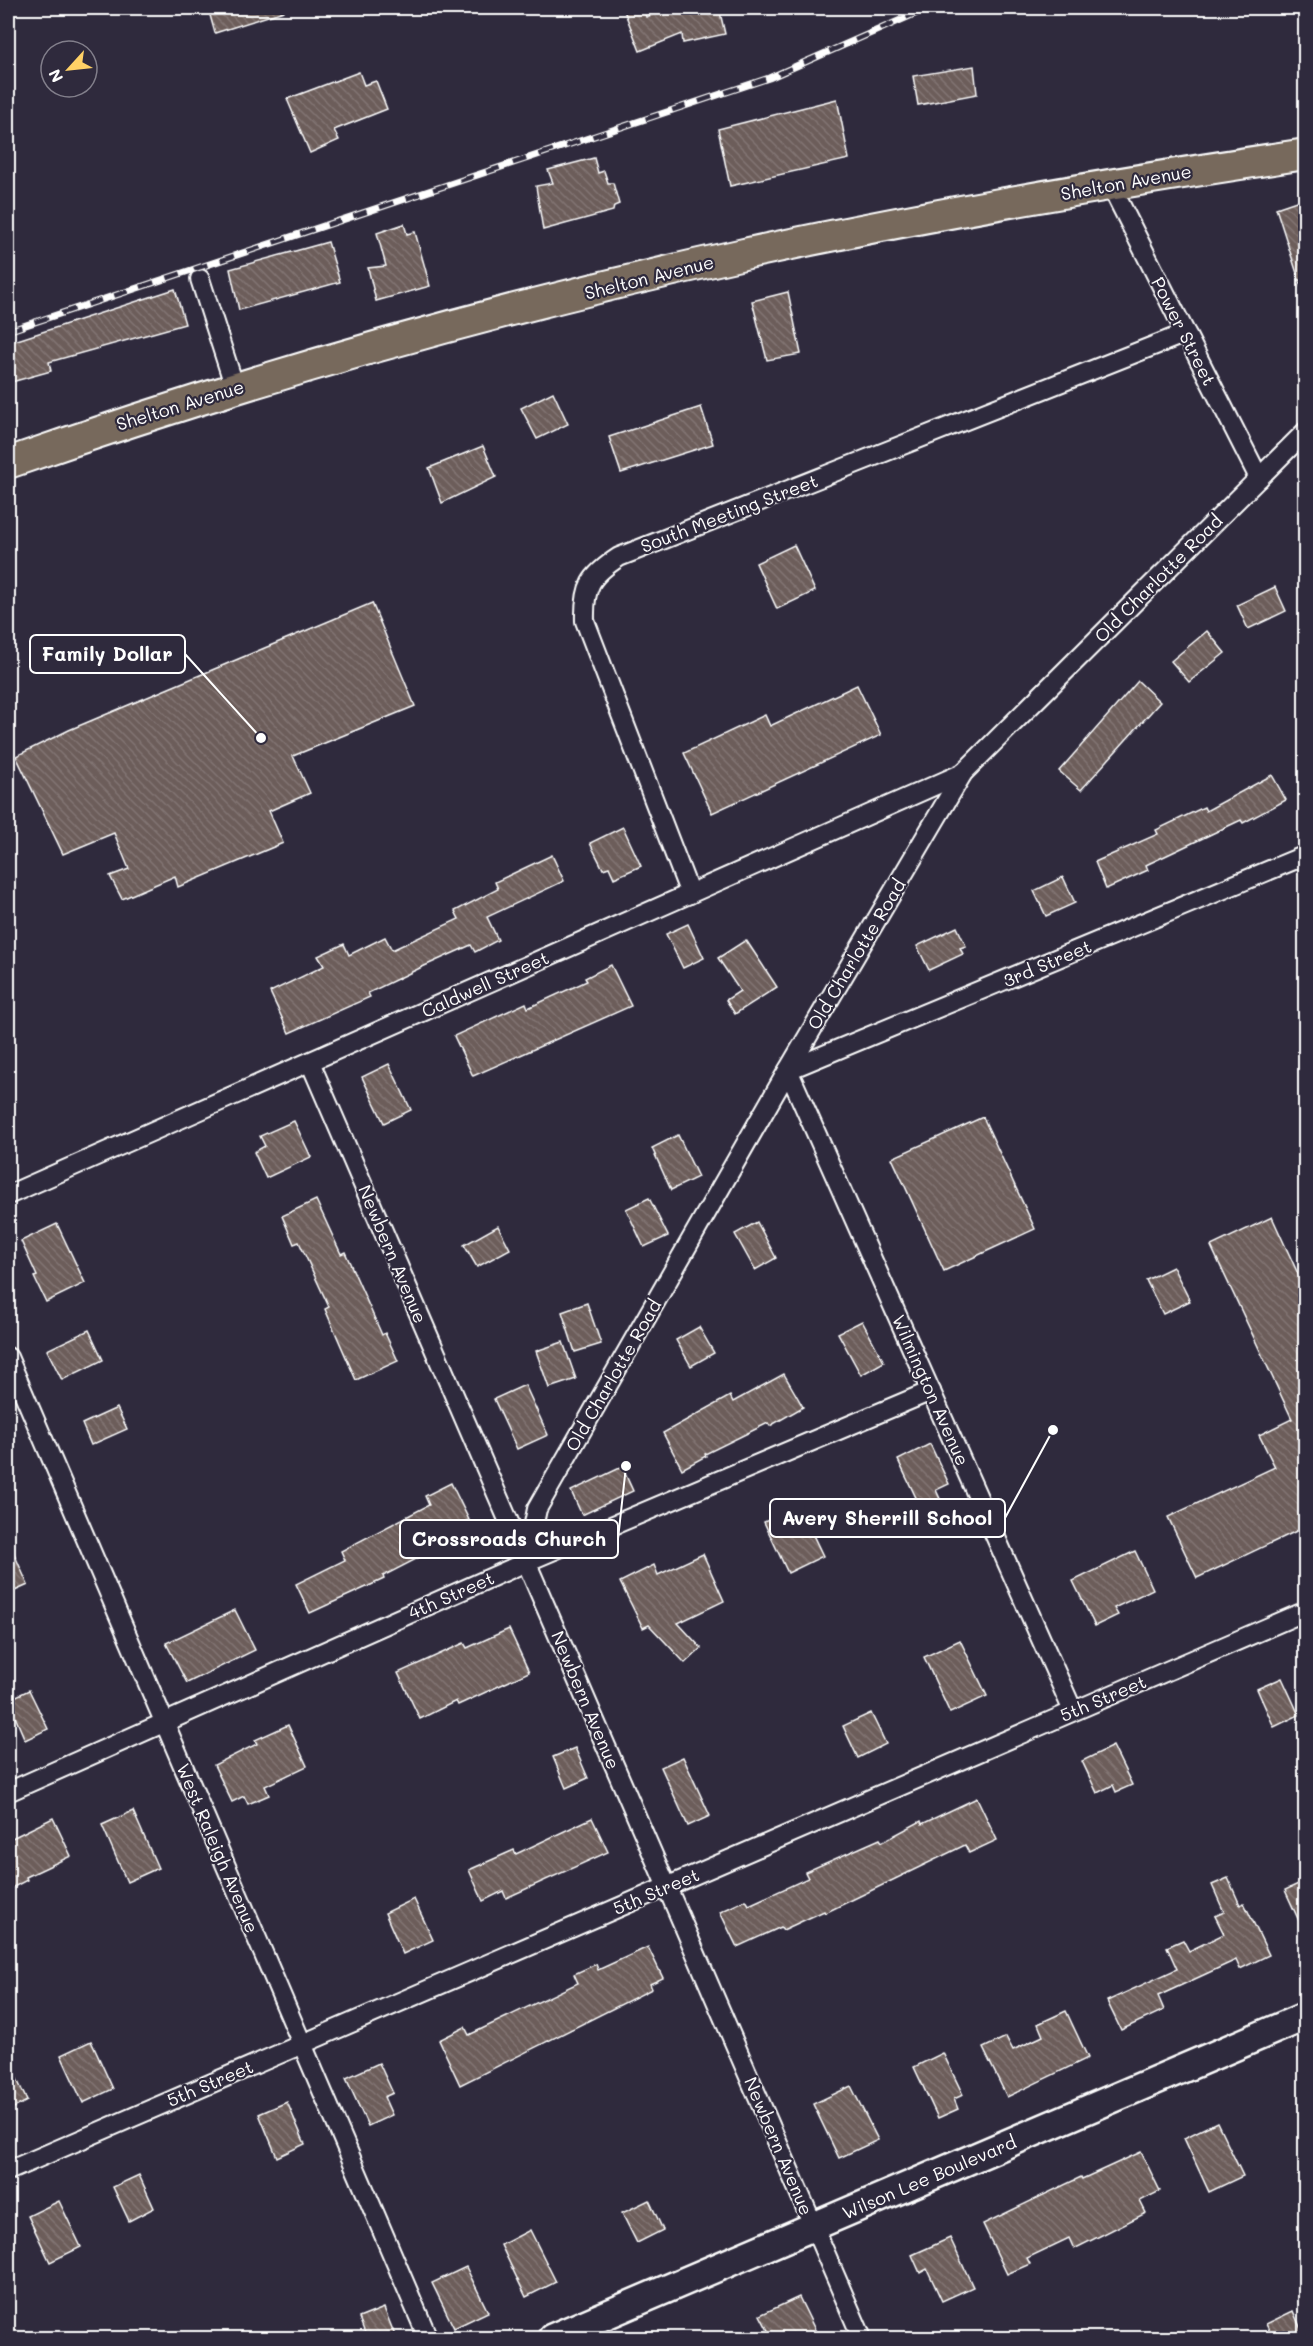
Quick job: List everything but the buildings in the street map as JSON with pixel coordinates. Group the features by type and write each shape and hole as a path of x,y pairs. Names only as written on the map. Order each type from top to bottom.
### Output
{"main road":[{"name":"Shelton Avenue","path":"8,463 235,388 505,312 745,254 1110,184 1305,154"}],"street":[{"name":"Power Street","path":"1110,184 1259,478"},
{"path":"200,279 235,388"},
{"name":"South Meeting Street","path":"690,894 585,621 584,595 597,572 619,557 1186,333"},
{"name":"Old Charlotte Road","path":"526,1562 537,1509 788,1070 963,773 1305,431"},
{"name":"Caldwell Street","path":"8,1195 963,773"},
{"name":"3rd Street","path":"788,1070 1305,855"},
{"name":"Newbern Avenue","path":"310,1062 862,2338"},
{"name":"Wilmington Avenue","path":"788,1070 1073,1711"},
{"name":"West Raleigh Avenue","path":"8,1357 428,2338"},
{"name":"4th Street","path":"8,1792 526,1562 932,1391"},
{"name":"5th Street","path":"8,2171 1305,1611"},
{"name":"Wilson Lee Boulevard","path":"552,2338 1305,2016"}],"railway":[{"path":"8,331 769,78 928,8"}],"place":[{"name":"Family Dollar","path":"261,738"},
{"name":"Avery Sherrill School","path":"1053,1430"},
{"name":"Crossroads Church","path":"626,1466"}]}
